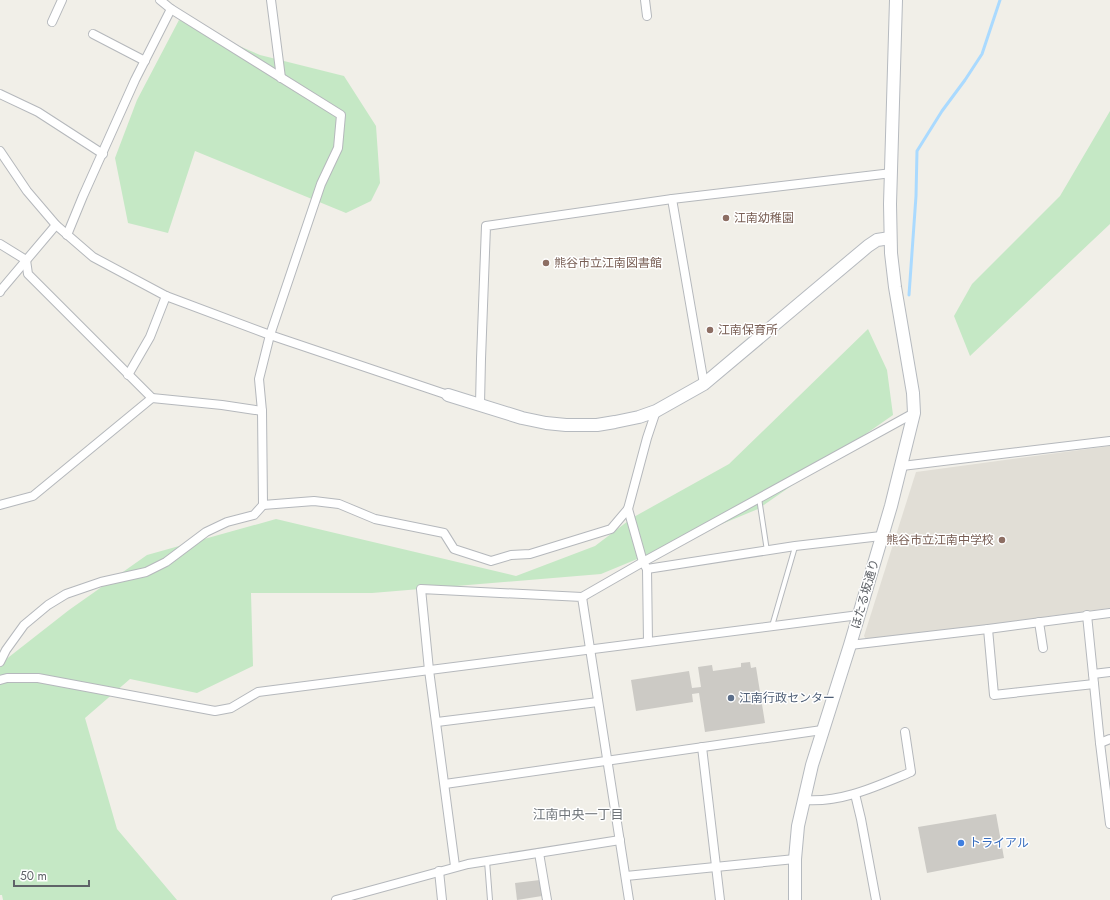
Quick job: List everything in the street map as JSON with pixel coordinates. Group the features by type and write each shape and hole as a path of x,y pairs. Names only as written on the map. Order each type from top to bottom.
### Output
{"street":[{"path":"52,22 62,0"},
{"path":"0,662 6,650 24,625 48,605 66,594 102,582 146,572 166,562 206,532 227,522 254,515 263,505 262,411 259,379 270,335 322,184 338,148 341,115 171,9 160,0"},
{"path":"271,0 281,78"},
{"path":"645,0 647,16"},
{"name":"ほたる坂通り","path":"795,900 795,859 798,826 812,765 859,615 902,466 914,413 913,393 895,287 890,238 896,0"},
{"path":"67,235 135,80 171,9"},
{"path":"94,34 145,60"},
{"path":"0,94 38,112 103,154"},
{"path":"0,151 27,191 67,235 93,257 166,296 270,335 448,395 522,418 546,424 566,426 597,425 615,422 656,411 704,384 868,246 877,240 890,238"},
{"path":"480,404 486,226 672,199 892,173"},
{"path":"672,199 704,384"},
{"path":"0,292 56,224"},
{"path":"0,244 26,260"},
{"path":"26,260 28,274 152,398 222,405 262,411"},
{"path":"128,375 150,337 166,296"},
{"path":"0,505 33,496 152,398"},
{"path":"263,505 314,501 339,504 375,519 444,533 454,549 491,561 511,555 530,554 611,529 628,509 647,438 656,411"},
{"path":"455,866 429,670 421,589 582,597 645,566 759,498 914,413"},
{"path":"902,466 1110,441"},
{"path":"628,509 645,566 648,642"},
{"path":"645,566 881,536"},
{"path":"582,597 629,900"},
{"path":"850,645 988,629 1110,612"},
{"path":"0,680 7,678 38,678 215,711 231,708 258,692 859,615"},
{"path":"1087,615 1110,824"},
{"path":"1039,622 1043,648"},
{"path":"988,629 994,695 1094,684"},
{"path":"1093,674 1110,672"},
{"path":"437,722 598,702"},
{"path":"445,784 822,730"},
{"path":"804,800 816,801 856,794 912,772 905,732"},
{"path":"1100,743 1110,739"},
{"path":"702,747 720,900"},
{"path":"856,794 876,900"},
{"path":"336,900 455,866 620,840"},
{"path":"539,853 547,900"},
{"path":"626,876 795,859"},
{"path":"440,871 442,900"}],"lane":[{"path":"759,498 767,551"},
{"path":"772,626 795,546"},
{"path":"487,861 490,900"}],"shaded area":[{"name":"熊谷市立江南中学校","path":"1110,446 1110,608 867,641 864,636 916,472"}],"green space":[{"path":"179,20 260,55 344,76 376,126 380,183 371,201 346,213 195,151 168,233 128,223 115,158 137,100"},
{"path":"1110,111 1110,224 970,356 954,316 972,284 1060,196"},
{"path":"868,329 887,370 893,415 758,509 601,574 372,593 251,593 253,666 197,693 130,679 85,718 117,829 177,900 3,900 2,895 0,895 0,664 69,610 147,555 276,519 516,576 595,546 632,518 729,464"}],"building":[{"name":"江南行政センター","path":"750,662 751,668 756,667 765,723 705,732 699,693 692,694 693,702 636,711 631,680 689,671 692,688 701,687 698,667 712,665 713,671 741,667 741,663"},
{"name":"トライアル","path":"996,814 1004,858 927,873 918,827"},
{"path":"540,880 542,896 517,900 515,883"}],"waterway":[{"path":"909,295 916,196 917,151 942,111 982,54 1000,0"}],"place":[{"name":"江南幼稚園","path":"726,218"},
{"name":"熊谷市立江南図書館","path":"546,263"},
{"name":"江南保育所","path":"710,330"},
{"name":"熊谷市立江南中学校","path":"1002,540"},
{"name":"江南行政センター","path":"731,698"},
{"name":"トライアル","path":"961,843"}],"district":[{"name":"江南中央一丁目","path":"578,814"}]}
